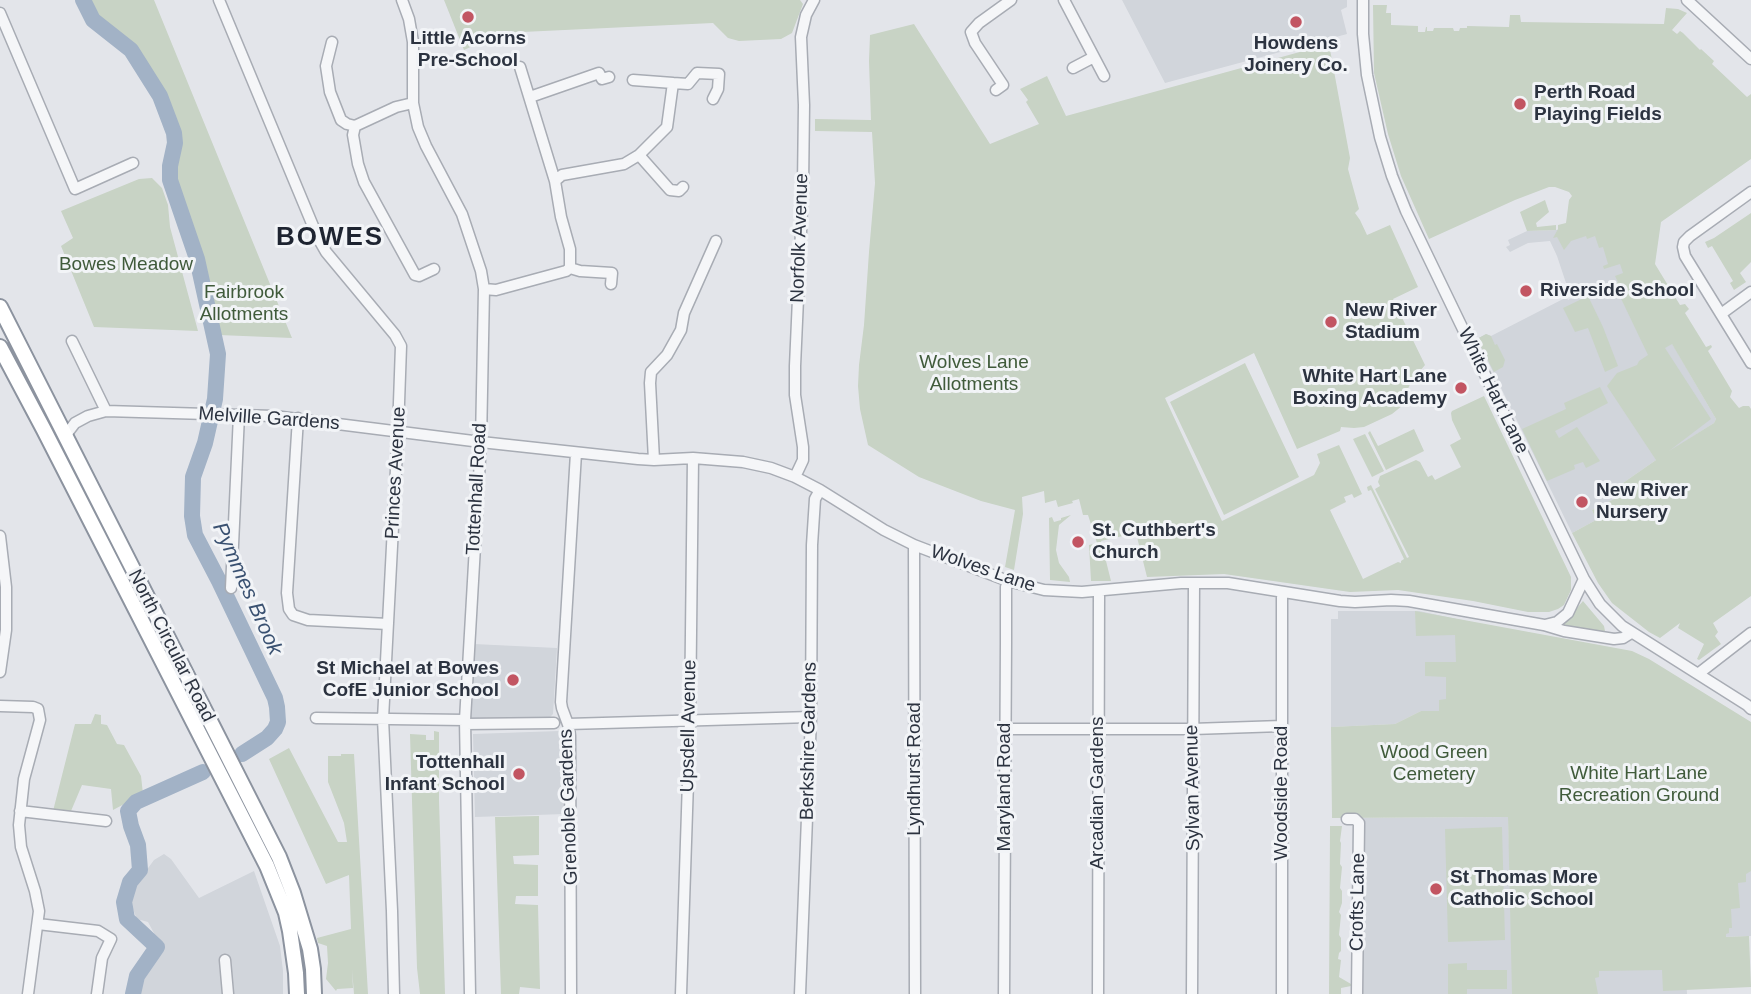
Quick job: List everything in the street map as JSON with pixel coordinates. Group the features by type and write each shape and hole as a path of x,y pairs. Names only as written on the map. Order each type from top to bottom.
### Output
{"highway":[{"name":"North Circular Road","path":"0,307 68,432 279,857 310,949 314,994"},
{"name":"North Circular Road","path":"0,349 272,875 290,931 297,994"},
{"path":"304,932 306,994"}],"street":[{"name":"Princes Avenue","path":"219,0 318,238 326,252 395,335 401,346 383,719 394,994"},
{"name":"Tottenhall Road","path":"402,0 413,42 413,103 418,127 462,214 484,289 481,442 465,722 470,994"},
{"name":"Norfolk Avenue","path":"795,477 803,460 795,395 803,186 801,37 806,15 814,0"},
{"path":"1063,0 1104,76"},
{"name":"White Hart Lane","path":"1363,0 1367,75 1392,176 1406,211 1584,579 1613,619 1631,633 1750,707"},
{"path":"1687,0 1751,59"},
{"path":"996,90 1003,86 975,43 971,32 1008,1"},
{"path":"0,13 75,189 133,163"},
{"path":"332,42 326,66 330,92 341,120 352,128 364,182 415,275 419,276 434,269"},
{"path":"1073,68 1094,57"},
{"path":"520,67 555,181 570,249 570,268"},
{"path":"530,97 599,73 602,79 609,77"},
{"path":"633,80 688,84 697,73 719,74 718,89 713,99"},
{"path":"555,181 562,174 624,164 639,155 667,127 673,83"},
{"path":"352,128 396,107 413,103"},
{"path":"639,155 670,190 679,191 683,187"},
{"path":"1751,192 1690,236 1683,245 1685,256 1751,363"},
{"path":"654,460 651,372 667,355 681,330 684,313 716,242"},
{"path":"484,289 496,290 570,268"},
{"path":"570,268 612,273 611,284"},
{"path":"1721,314 1751,292"},
{"path":"72,341 106,411"},
{"name":"Melville Gardens","path":"68,432 88,415 106,411 298,418 481,442"},
{"path":"231,588 239,415"},
{"path":"298,418 287,593 289,609 293,615 308,620 388,624"},
{"name":"Wolves Lane","path":"481,442 654,460 693,458 743,462 771,468 820,490 884,530 915,545 1008,581 1055,592 1228,583 1340,601 1409,601 1620,639 1631,633"},
{"name":"Grenoble Gardens","path":"571,994 570,736 561,702 576,453"},
{"name":"Upsdell Avenue","path":"681,994 690,720 693,458"},
{"name":"Berkshire Gardens","path":"800,994 811,718 812,545 815,499 820,490"},
{"path":"0,536 6,587 6,629 0,672"},
{"name":"Lyndhurst Road","path":"915,545 915,994"},
{"path":"1544,625 1557,622 1568,613 1584,579"},
{"name":"Maryland Road","path":"1004,994 1008,581"},
{"name":"Sylvan Avenue","path":"1192,994 1194,583"},
{"name":"Arcadian Gardens","path":"1098,591 1098,994"},
{"name":"Woodside Road","path":"1282,592 1283,994"},
{"path":"1698,674 1751,633"},
{"path":"0,706 33,706 38,709 40,720 24,779 19,825 21,847 39,911 28,994"},
{"path":"316,718 554,723"},
{"path":"568,724 811,718"},
{"path":"1005,729 1282,726"},
{"path":"20,811 106,821"},
{"name":"Crofts Lane","path":"1347,819 1355,819 1359,823 1357,994"},
{"path":"38,925 98,931 111,939 102,958 97,994"},
{"path":"225,960 228,994"}],"shaded area":[{"path":"1122,0 1347,0 1347,7 1341,10 1347,34 1165,83"},
{"path":"1630,221 1641,290 1716,419 1714,423 1620,485 1624,494 1592,510 1596,520 1572,533 1477,339 1486,334 1491,336 1567,297 1568,300 1576,296 1575,291 1569,292 1550,241 1528,243 1510,252 1506,247 1510,245 1508,240 1527,231"},
{"path":"1338,611 1419,611 1471,622 1463,711 1421,711 1395,724 1331,727 1331,619 1338,619"},
{"name":"St Michael at Bowes CofE Junior School","path":"474,644 557,648 553,714 548,719 470,719"},
{"name":"Tottenhall Infant School","path":"563,733 565,814 475,817 473,734"},
{"name":"St Thomas More Catholic School","path":"1508,817 1513,970 1662,970 1686,978 1687,994 1361,994 1364,818"},
{"path":"164,854 171,859 199,898 254,871 280,946 283,994 137,994 142,972 162,948 148,922 137,919 132,907 132,890 154,860"},
{"path":"1721,860 1751,861 1751,936 1723,937"}],"green space":[{"name":"Fairbrook Allotments","path":"85,0 154,0 292,338 219,335 202,259 173,173 179,143 178,132 165,97 132,45 97,20"},
{"path":"444,0 800,0 803,4 792,33 781,39 739,41 728,38 713,23 501,33 464,50"},
{"path":"1373,5 1387,5 1386,13 1391,13 1391,25 1418,26 1418,32 1425,32 1426,27 1427,31 1433,31 1434,28 1453,28 1454,31 1459,31 1467,26 1509,27 1510,15 1520,15 1521,22 1664,24 1666,8 1687,13 1672,30 1677,34 1680,31 1701,49 1714,61 1712,64 1747,97 1751,94 1751,159 1661,222 1655,264 1680,305 1685,304 1689,309 1685,313 1706,347 1711,345 1708,351 1732,391 1730,397 1739,408 1749,406 1751,409 1751,596 1713,623 1718,632 1715,636 1721,644 1699,660 1697,659 1704,644 1678,628 1680,623 1660,638 1612,603 1598,583 1572,533 1596,520 1592,510 1624,494 1620,485 1656,460 1607,386 1617,373 1637,365 1648,355 1614,284 1618,282 1615,276 1623,273 1620,264 1604,269 1603,266 1608,264 1603,247 1599,248 1595,236 1571,241 1564,250 1557,237 1553,238 1558,225 1566,223 1572,196 1569,192 1555,187 1515,200 1429,239 1401,176 1374,73","holes":["1672,344 1716,419 1714,423 1669,451 1711,419 1665,348"]},
{"name":"Wolves Lane Allotments","path":"914,24 990,144 1039,124 1020,89 1047,76 1066,116 1329,44 1350,158 1348,169 1359,209 1355,213 1367,235 1390,225 1418,287 1393,299 1425,365 1411,382 1407,391 1409,395 1402,406 1392,414 1364,427 1341,427 1340,431 1297,449 1254,353 1165,398 1222,521 1314,475 1320,463 1317,454 1339,445 1362,494 1354,498 1352,494 1344,497 1346,502 1330,510 1363,579 1401,563 1404,559 1371,490 1368,491 1367,487 1371,485 1407,558 1409,557 1375,489 1380,486 1380,476 1416,460 1420,462 1428,477 1432,475 1435,480 1461,467 1450,445 1461,439 1451,413 1484,396 1571,577 1571,590 1564,605 1549,612 1528,612 1398,590 1350,592 1224,574 1147,577 1136,533 1101,541 1111,581 1091,581 1089,545 1097,543 1088,515 1083,515 1079,499 1058,507 1056,500 1045,503 1044,491 1022,497 1023,514 1014,570 1005,567 1015,510 981,501 919,477 868,445 858,386 875,183 872,132 815,131 815,119 871,120 870,35"},
{"name":"Bowes Meadow","path":"152,178 162,188 168,205 170,227 198,331 94,327 61,246 73,238 61,211 139,179"},
{"path":"1545,200 1549,212 1536,223 1537,227 1556,225 1556,230 1527,231 1520,212"},
{"path":"1751,213 1751,262 1740,273 1746,282 1734,290 1730,283 1733,281 1712,246 1708,248 1705,242"},
{"path":"1588,296 1618,366 1605,372 1588,328 1575,332 1563,308"},
{"path":"1486,334 1497,344 1505,360 1503,367 1494,372 1477,339"},
{"path":"1245,363 1299,477 1224,515 1170,402"},
{"path":"1600,387 1608,403 1555,431 1559,438 1577,427 1600,461 1586,468 1583,462 1574,465 1575,469 1547,481 1522,429 1566,409 1564,403"},
{"path":"1414,429 1424,451 1386,470 1368,433 1370,431 1378,446"},
{"path":"1365,434 1384,471 1372,477 1353,439"},
{"path":"1071,515 1059,525 1056,550 1059,563 1070,582 1050,580 1049,518 1052,517 1054,522"},
{"path":"1583,601 1604,626 1603,633 1563,627 1563,622"},
{"name":"White Hart Lane Recreation Ground","path":"1415,611 1632,651 1751,722 1751,871 1746,874 1746,882 1738,883 1740,908 1731,909 1732,928 1729,928 1726,937 1749,936 1751,987 1663,991 1662,970 1599,971 1599,977 1595,978 1598,994 1512,994 1508,817 1332,818 1331,727 1395,724 1421,711 1439,711 1439,700 1446,699 1446,677 1425,676 1425,662 1456,662 1455,635 1416,636"},
{"path":"95,714 101,715 101,724 107,725 117,744 124,745 141,776 143,794 113,810 111,789 82,785 71,811 53,811 75,724 91,724"},
{"path":"434,731 439,732 445,994 420,994 410,734 426,735 426,740 434,740"},
{"path":"289,748 338,842 347,842 344,823 328,782 328,756 354,754 368,994 354,994 352,969 353,988 336,991 326,979 327,946 318,943 317,938 351,929 349,875 326,884 269,759"},
{"path":"539,816 539,855 513,856 514,864 538,865 538,896 516,896 515,904 538,905 540,989 520,987 519,994 501,994 495,817"},
{"path":"1330,826 1342,826 1339,977 1351,986 1341,988 1341,994 1329,994"},
{"path":"1502,827 1505,940 1448,942 1445,829"},
{"path":"1467,963 1467,970 1507,970 1507,989 1467,989 1467,994 1448,994 1448,964"}],"waterway":[{"name":"Pymmes Brook","path":"83,0 93,20 131,50 160,96 174,133 170,180 197,259 218,354 215,399 205,443 193,477 192,516 195,535 277,707 278,722 275,729 267,738 242,754"},
{"name":"Pymmes Brook","path":"133,994 137,976 157,947 127,919 124,902 130,882 140,870 138,845 128,811 136,802 203,772"}],"place":[{"name":"Little Acorns Pre-School","path":"468,17"},
{"name":"Howdens Joinery Co.","path":"1296,22"},
{"name":"Perth Road Playing Fields","path":"1520,104"},
{"name":"Riverside School","path":"1526,291"},
{"name":"New River Stadium","path":"1331,322"},
{"name":"White Hart Lane Boxing Academy","path":"1461,388"},
{"name":"New River Nursery","path":"1582,502"},
{"name":"St. Cuthbert's Church","path":"1078,542"},
{"name":"St Michael at Bowes CofE Junior School","path":"513,680"},
{"name":"Tottenhall Infant School","path":"519,774"},
{"name":"St Thomas More Catholic School","path":"1436,889"}],"district":[{"name":"BOWES","path":"330,238"}],"park label":[{"name":"Wood Green Cemetery","path":"1434,764"}]}
